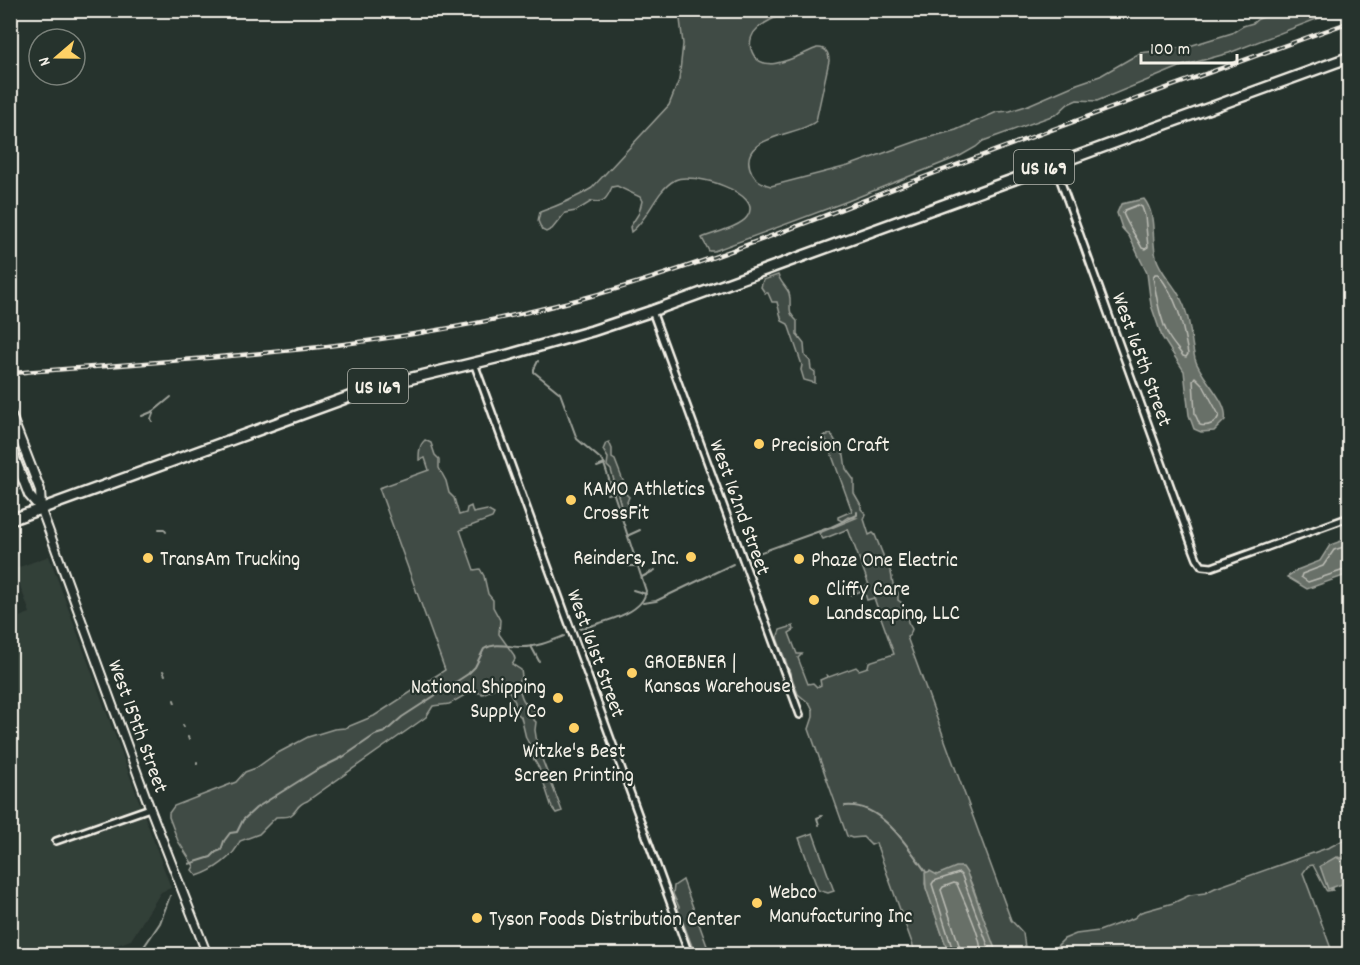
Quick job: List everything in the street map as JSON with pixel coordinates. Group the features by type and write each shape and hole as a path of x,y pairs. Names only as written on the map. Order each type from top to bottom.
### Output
{"highway":[{"name":"US 169","path":"10,520 348,396 406,378 474,363 582,334 652,311 1350,57"}],"main road":[{"name":"West 159th Street","path":"10,413 40,490 41,509"},
{"name":"West 159th Street","path":"10,446 28,495 41,509"}],"street":[{"name":"West 165th Street","path":"1054,163 1202,566 1212,567 1350,517"},
{"name":"West 162nd Street","path":"652,311 800,715"},
{"name":"West 161st Street","path":"474,363 689,954"},
{"name":"West 159th Street","path":"41,509 150,808 207,954"},
{"path":"56,841 150,808"}],"shaded area":[{"path":"679,11 787,11 754,32 750,46 756,58 771,64 791,59 817,48 823,48 828,53 829,61 816,121 808,126 771,138 752,151 749,160 752,173 760,182 771,186 848,166 923,139 956,130 997,112 1026,106 1100,76 1140,53 1186,47 1232,33 1258,19 1280,11 1337,11 1229,53 1182,66 1097,101 1077,100 1068,104 1057,114 983,141 960,156 714,251 709,251 702,238 744,221 750,208 746,200 737,192 710,181 696,179 683,178 668,185 643,220 631,232 630,227 639,213 642,201 640,197 617,186 612,187 602,201 592,201 576,211 565,213 552,229 546,232 542,230 538,221 540,212 566,202 592,188 669,105 679,80 683,44"},
{"path":"778,275 789,293 790,311 797,321 797,335 804,344 805,356 810,361 811,369 815,372 815,383 804,380 802,365 788,324 782,321 777,302 772,302 768,293 765,293 761,287 763,280"},
{"path":"831,434 844,455 846,469 854,480 854,493 861,509 866,514 864,519 869,535 873,533 875,535 884,563 891,572 898,600 902,603 902,611 907,613 912,629 907,637 1011,920 1023,933 1025,947 1035,951 1056,947 1064,939 1076,934 1099,931 1134,918 1141,912 1173,903 1190,895 1205,893 1330,847 1349,837 1349,853 1344,856 1344,859 1338,857 1331,889 1333,890 1326,890 1313,865 1308,866 1303,873 1333,954 993,954 975,893 966,872 961,867 937,875 926,873 925,884 949,954 916,954 876,843 871,845 863,837 847,836 809,729 813,710 810,704 798,694 777,638 780,630 793,626 794,630 789,633 797,654 802,654 798,658 808,684 813,683 817,687 821,685 820,680 827,677 826,674 829,677 856,667 859,670 868,667 869,662 894,654 874,598 867,600 864,590 851,595 847,592 869,585 848,529 823,539 819,533 856,518 848,517 842,521 838,519 852,511 826,439 821,440 823,436"},
{"path":"425,440 431,443 439,459 439,468 449,493 454,498 459,515 466,513 467,508 471,506 473,513 487,510 494,514 492,518 460,530 474,570 480,569 484,576 488,594 493,600 493,607 500,620 499,634 514,655 515,659 512,664 521,670 522,677 518,682 522,697 529,706 537,711 531,717 536,722 537,743 542,751 542,759 562,811 556,813 552,808 526,738 521,717 515,711 515,702 509,691 509,682 502,681 499,686 483,694 473,692 449,704 433,706 426,717 301,804 291,815 276,817 259,834 240,841 233,853 222,863 197,876 192,870 194,866 178,841 169,817 174,806 236,782 245,772 256,768 308,737 345,728 374,716 445,670 379,488 429,470 425,458 419,460 420,447"},
{"path":"609,442 612,458 615,460 625,486 624,492 629,497 627,502 631,510 629,512 623,510 621,506 611,470 607,466 608,458 603,450"},
{"path":"49,556 171,888 161,892 131,940 108,948 100,954 11,954 10,612 14,619 30,613 14,569"},
{"path":"813,833 834,891 828,893 818,890 799,838"},
{"path":"683,880 710,954 695,954 678,909 673,894 674,886"}],"water":[{"path":"1144,199 1151,212 1158,262 1184,305 1195,359 1202,374 1223,405 1225,420 1214,431 1201,432 1194,429 1189,415 1184,371 1162,337 1151,305 1147,273 1129,236 1122,228 1117,213 1121,204"},
{"path":"1349,538 1349,574 1307,589 1287,577 1297,570 1320,561 1330,545"},
{"path":"1336,857 1340,859 1347,880 1345,883 1328,889 1320,866"},
{"path":"956,867 963,867 967,873 995,949 992,954 949,954 926,888 925,873 930,871 937,875"}],"waterway":[{"path":"538,361 534,372 560,393 577,439 603,461 646,591 643,599 629,612 580,629"},
{"path":"142,416 154,411 171,397"},
{"path":"152,421 154,411"},
{"path":"597,467 605,464"},
{"path":"607,494 615,492"},
{"path":"753,555 831,527 857,515 857,512"},
{"path":"159,529 164,529 166,532"},
{"path":"629,535 640,530"},
{"path":"643,603 656,601 733,564"},
{"path":"629,566 638,566"},
{"path":"642,577 655,570"},
{"path":"633,590 646,594"},
{"path":"189,864 211,857 221,850 230,833 237,832 243,820 256,808 315,771 343,757 375,735 385,732 402,717 468,674 475,667 484,649 498,645 533,646 564,636"},
{"path":"531,646 539,661"},
{"path":"163,671 165,675"},
{"path":"845,806 870,811 882,819 902,839 926,872"},
{"path":"819,825 817,818 822,816"},
{"path":"139,954 160,923 170,896"}],"railway":[{"path":"10,373 220,357 359,342 497,319 565,303 706,260 1039,134 1350,22"}],"place":[{"name":"Precision Craft","path":"759,444"},
{"name":"KAMO Athletics CrossFit","path":"571,500"},
{"name":"Reinders, Inc.","path":"691,557"},
{"name":"TransAm Trucking","path":"148,558"},
{"name":"Phaze One Electric","path":"799,559"},
{"name":"Cliffy Care Landscaping, LLC","path":"814,600"},
{"name":"GROEBNER | Kansas Warehouse","path":"632,673"},
{"name":"National Shipping Supply Co","path":"558,698"},
{"name":"Witzke's Best Screen Printing","path":"574,728"},
{"name":"Webco Manufacturing Inc","path":"757,903"},
{"name":"Tyson Foods Distribution Center","path":"477,918"}]}
